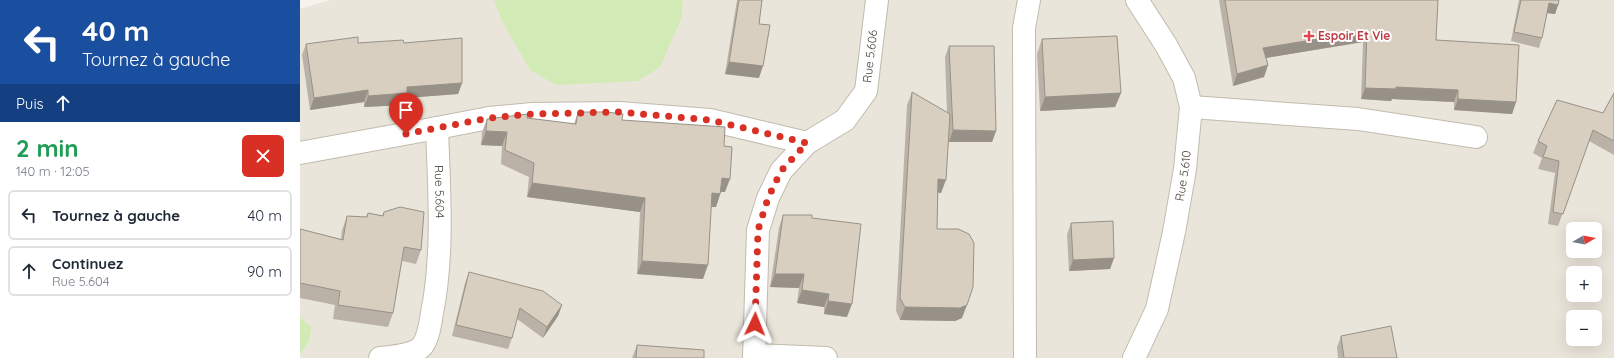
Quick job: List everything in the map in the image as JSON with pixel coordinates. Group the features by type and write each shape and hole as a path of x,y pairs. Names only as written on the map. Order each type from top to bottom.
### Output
{"street":[{"name":"Rue 5.606","path":"754,356 758,230 768,198 781,171 807,143 845,120 866,91 877,0"},
{"path":"1025,358 1024,28 1029,0"},
{"name":"Rue 5.610","path":"1134,358 1157,309 1174,232 1185,169 1191,107 1184,78 1166,45 1137,0"},
{"path":"1191,107 1358,119 1476,137"},
{"path":"300,153 489,118 532,114 619,112 710,120 807,143"},
{"name":"Rue 5.604","path":"380,358 398,356 415,351 422,346 428,336 438,285 440,220 437,128"},
{"path":"754,356 826,358"}],"shaded area":[{"path":"330,0 494,0 501,19 682,17 683,0 1614,0 1614,358 300,358 300,354 309,342 312,327 300,317 300,9"}],"green space":[{"path":"494,0 683,0 682,17 660,67 638,81 556,85 530,70 501,19"},
{"path":"300,317 312,327 309,342 300,354"}],"building":[{"path":"739,0 762,0 759,24 770,25 763,66 729,62"},
{"path":"1225,0 1438,0 1436,40 1519,45 1516,102 1458,99 1458,90 1396,87 1396,89 1365,88 1367,31 1263,48 1268,65 1237,74"},
{"path":"1521,0 1559,0 1558,5 1549,3 1542,38 1514,32"},
{"path":"1117,36 1121,93 1045,97 1042,39"},
{"path":"358,37 358,43 403,40 404,43 462,38 462,83 407,87 407,93 368,96 368,90 314,98 306,44"},
{"path":"949,46 994,46 996,131 953,130"},
{"path":"912,92 950,114 946,180 938,179 937,229 958,229 969,234 974,243 973,287 967,305 960,308 905,307 900,298"},
{"path":"1614,93 1614,141 1593,130 1563,214 1553,212 1559,161 1543,157 1547,146 1538,141 1557,100 1603,113"},
{"path":"578,112 606,112 623,114 622,120 725,127 724,146 732,147 730,179 722,178 720,194 712,193 708,265 642,261 645,198 532,183 534,163 505,150 507,132 486,131 487,119 528,114 527,118 576,124"},
{"path":"400,207 424,212 421,250 404,247 393,313 338,305 340,291 300,283 300,229 343,240 347,216 367,217 368,213 383,216 384,212"},
{"path":"783,215 812,215 812,218 861,224 852,304 828,301 829,294 802,290 804,274 775,274"},
{"path":"1113,221 1114,258 1073,260 1071,223"},
{"path":"469,272 543,291 562,305 547,327 520,308 512,338 456,325"},
{"path":"1391,326 1397,358 1344,358 1341,336"},
{"path":"637,345 704,350 704,358 636,358"}],"place":[{"name":"Espoir Et Vie","path":"1309,36"}],"route":[{"path":"406,134 489,118 532,114 619,112 710,120 807,143 781,171 768,198 758,230 755,324"}]}
